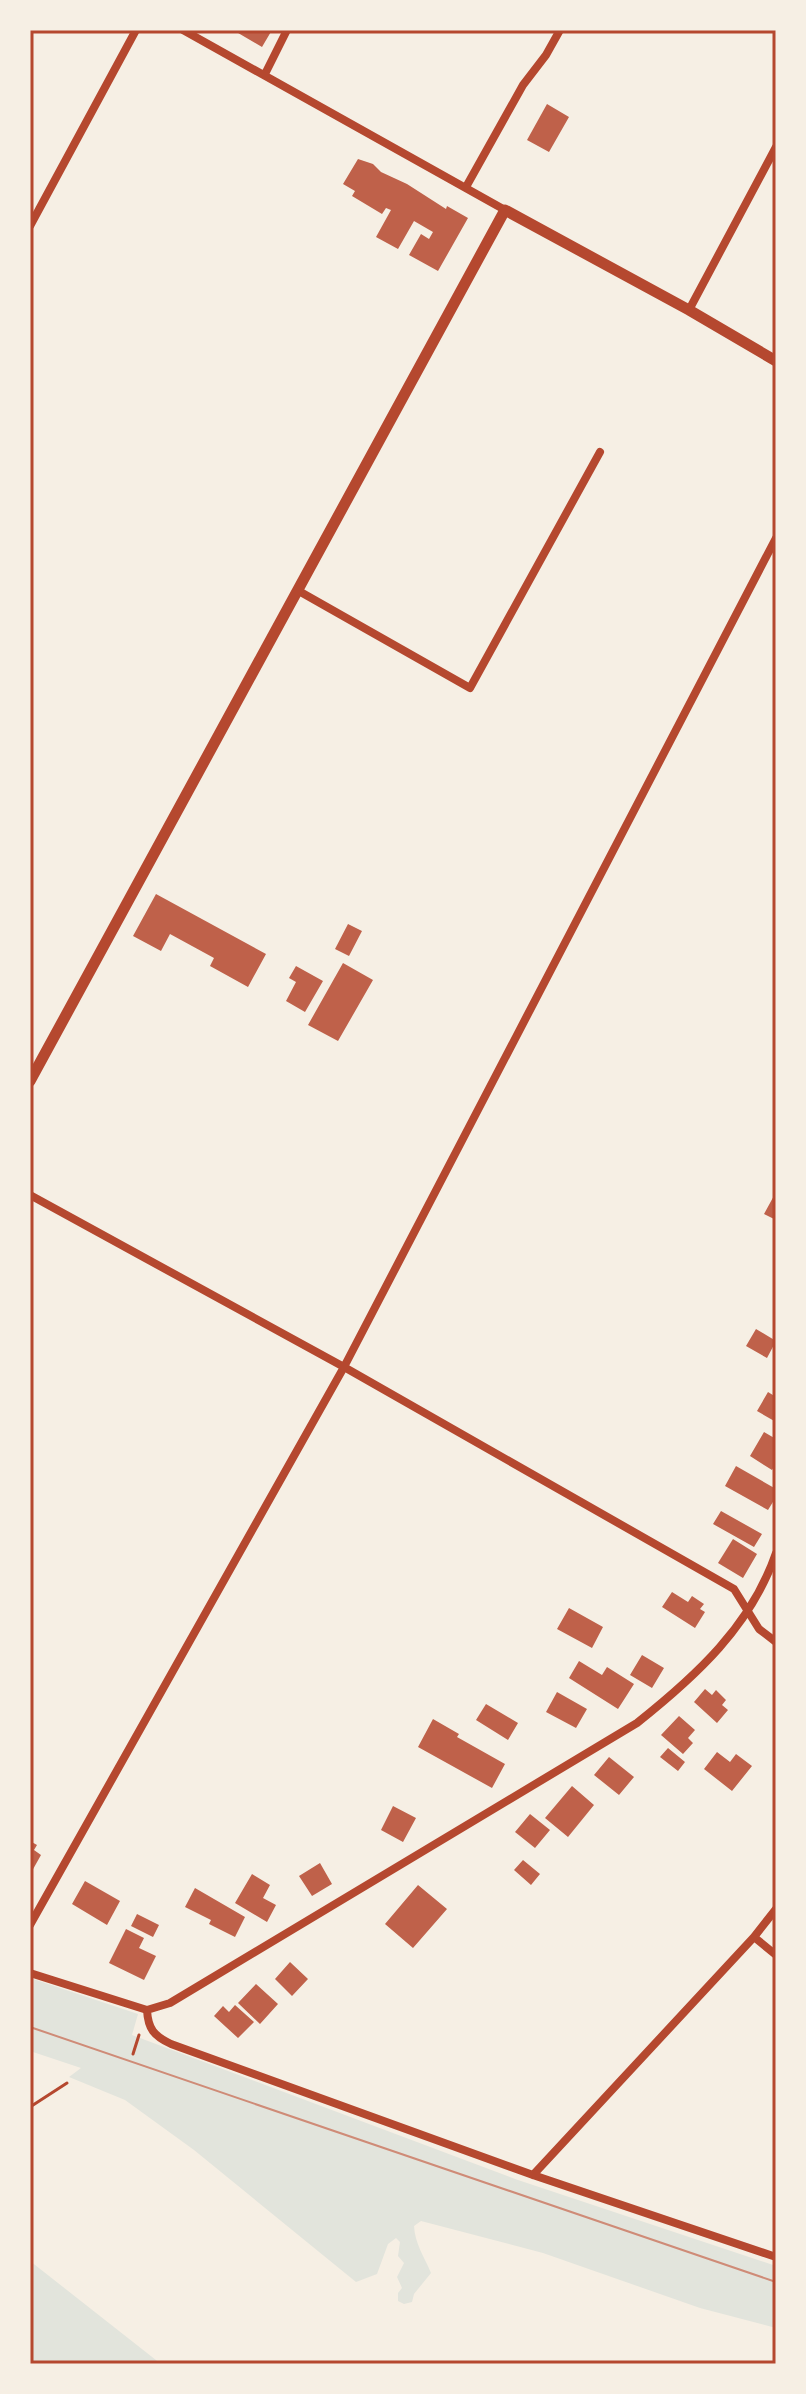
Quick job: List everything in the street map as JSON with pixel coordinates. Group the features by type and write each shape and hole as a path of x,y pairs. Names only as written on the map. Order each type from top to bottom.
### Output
{"street":[{"path":"30,226 136,30"},
{"path":"183,30 776,361"},
{"path":"265,74 287,30"},
{"path":"466,187 523,85 560,30"},
{"path":"689,310 776,147"},
{"path":"30,1081 505,210"},
{"path":"297,590 470,688 600,452"},
{"path":"30,1925 344,1367 776,538"},
{"path":"30,1195 344,1367 734,1589 759,1629 776,1642"},
{"path":"30,1973 147,2010 170,2003 637,1723 683,1686 749,1613 766,1583 776,1553"},
{"path":"533,2175 754,1937 776,1909"},
{"path":"754,1937 776,1955"},
{"path":"147,2010 148,2025 156,2037 171,2044 533,2175 776,2257"}],"path":[{"path":"133,2054 138,2038"},
{"path":"30,2107 67,2083"}],"shaded area":[{"path":"30,1978 138,2014 132,2035 515,2179 776,2266 776,2328 700,2308 543,2253 421,2221 414,2226 415,2232 431,2273 414,2294 412,2302 404,2304 398,2301 402,2288 397,2277 404,2263 398,2256 400,2242 396,2238 388,2244 377,2274 356,2282 194,2150 125,2100 69,2077 81,2068 30,2051"},
{"path":"30,2261 161,2364 30,2364"}],"building":[{"path":"233,30 272,30 262,47"},
{"path":"547,104 569,117 549,152 527,140"},
{"path":"358,159 373,164 381,172 407,184 446,209 447,206 468,218 438,271 409,255 421,234 429,239 433,232 414,221 398,249 376,237 391,210 386,208 382,214 352,196 355,191 343,184"},
{"path":"156,894 266,954 248,987 210,966 214,958 170,934 161,951 133,936"},
{"path":"348,924 362,931 349,956 335,949"},
{"path":"343,963 373,980 338,1041 308,1025"},
{"path":"296,966 323,981 305,1012 286,1001 296,982 289,978"},
{"path":"776,1192 776,1220 764,1214"},
{"path":"756,1329 776,1341 767,1358 746,1346"},
{"path":"768,1392 776,1397 776,1422 757,1411"},
{"path":"764,1432 776,1439 776,1464 772,1470 750,1456"},
{"path":"736,1466 776,1489 776,1497 768,1510 725,1486"},
{"path":"721,1511 762,1534 754,1547 713,1524"},
{"path":"733,1539 757,1554 743,1578 718,1563"},
{"path":"672,1592 688,1602 692,1596 704,1604 700,1609 705,1612 695,1628 662,1607"},
{"path":"569,1608 603,1627 592,1648 557,1629"},
{"path":"642,1655 664,1668 652,1688 630,1675"},
{"path":"579,1661 602,1675 607,1667 634,1684 618,1709 569,1678"},
{"path":"705,1689 712,1695 716,1690 726,1700 722,1705 728,1710 717,1723 694,1702"},
{"path":"557,1692 587,1709 576,1728 546,1712"},
{"path":"486,1704 518,1723 508,1740 476,1720"},
{"path":"679,1716 695,1730 688,1738 693,1743 683,1754 661,1735"},
{"path":"433,1719 459,1734 457,1737 505,1764 492,1788 418,1747"},
{"path":"668,1748 685,1762 678,1771 660,1757"},
{"path":"717,1752 730,1762 736,1754 752,1766 732,1791 704,1769"},
{"path":"609,1757 634,1777 619,1795 594,1775"},
{"path":"572,1786 594,1805 568,1837 545,1818"},
{"path":"393,1806 416,1818 403,1842 381,1830"},
{"path":"530,1814 550,1830 535,1848 515,1832"},
{"path":"30,1841 37,1845 34,1850 41,1855 32,1871"},
{"path":"523,1860 540,1874 531,1885 514,1870"},
{"path":"320,1863 332,1884 312,1896 299,1876"},
{"path":"252,1874 270,1885 263,1898 276,1905 267,1922 235,1903"},
{"path":"85,1881 120,1901 107,1925 72,1904"},
{"path":"418,1885 447,1909 413,1948 385,1924"},
{"path":"195,1888 245,1917 235,1937 185,1907"},
{"path":"137,1914 159,1925 153,1937 131,1926"},
{"path":"126,1929 144,1938 139,1948 156,1956 144,1980 109,1963"},
{"path":"290,1962 308,1979 292,1996 275,1979"},
{"path":"256,1984 278,2004 260,2024 238,2003"},
{"path":"235,2005 254,2022 238,2038 214,2016 223,2006 229,2012"}],"tram line":[{"path":"30,2027 776,2282"}]}
